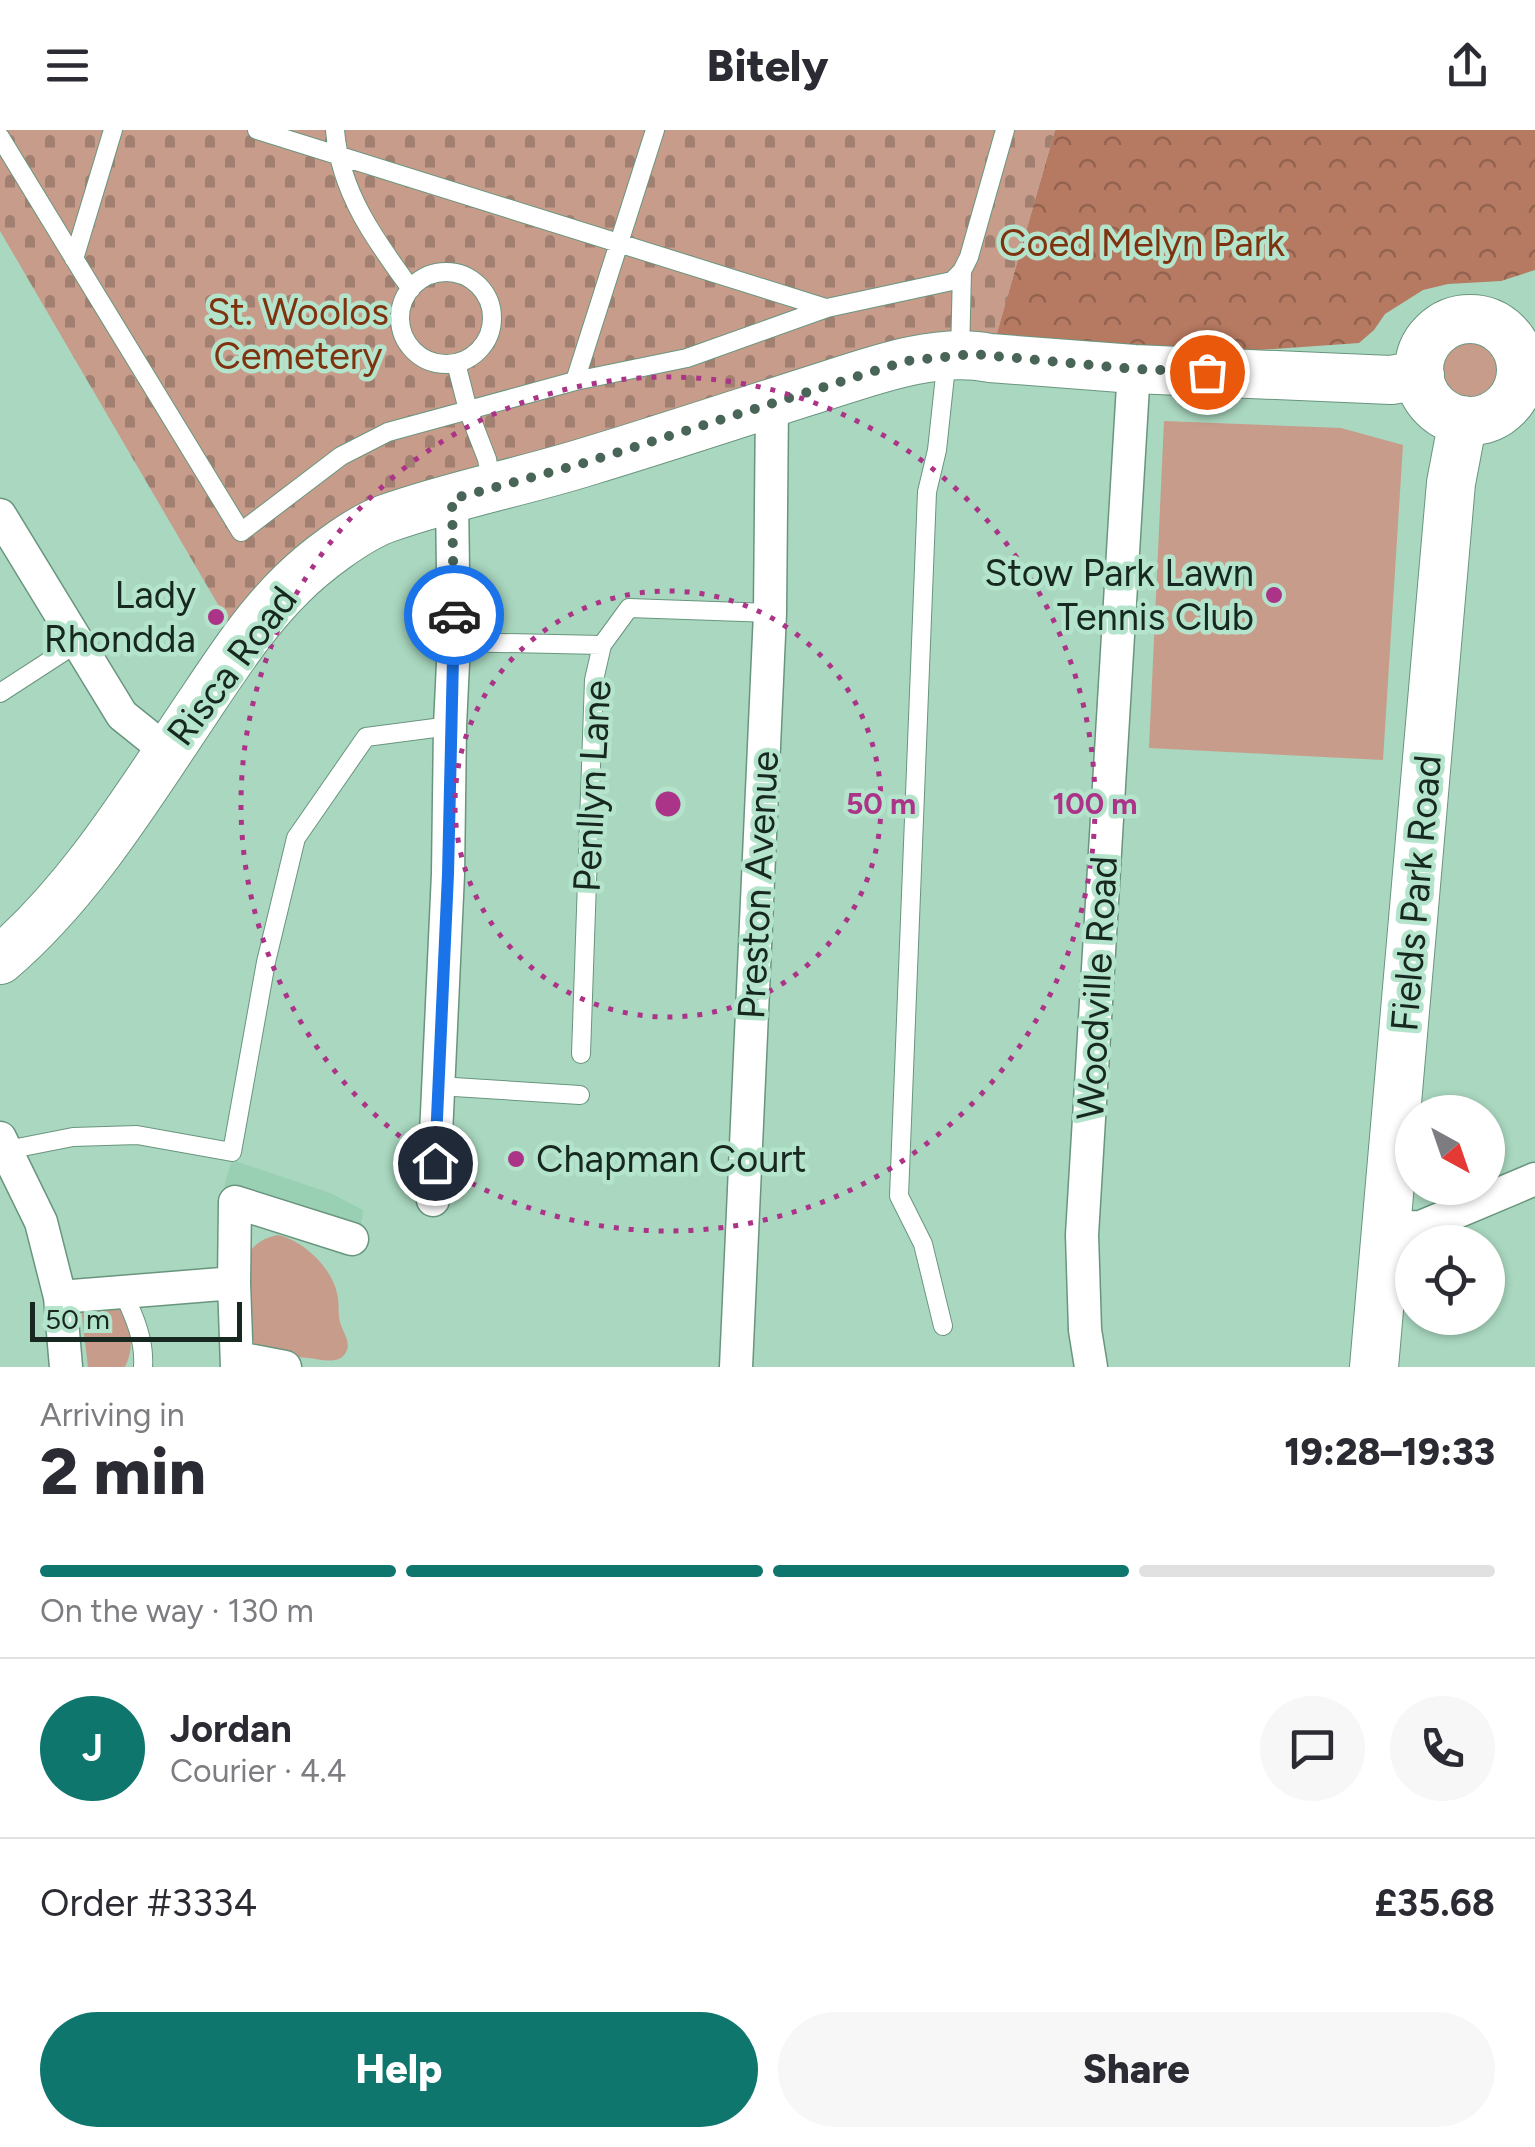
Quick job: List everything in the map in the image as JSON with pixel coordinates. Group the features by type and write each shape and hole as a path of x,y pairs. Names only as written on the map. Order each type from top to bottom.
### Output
{"main road":[{"path":"1457,320 1514,321 1506,334 1528,371 1512,399 1500,412 1484,420 1450,418 1437,409 1420,383 1422,351 1430,337 1457,320"},
{"name":"Risca Road","path":"0,960 66,893 241,644 292,584 332,551 382,520 584,463 906,361 973,354 1134,369 1392,380 1420,375"},
{"name":"Fields Park Road","path":"1372,1366 1388,1228 1451,484 1463,420"}],"street":[{"name":"Woodville Road","path":"1091,1367 1085,1330 1082,1234 1134,369"},
{"name":"Preston Avenue","path":"736,1367 770,613 772,403"},
{"path":"433,1200 454,642 472,493"},
{"path":"0,514 122,715 168,752"},
{"path":"4,1144 41,1222 60,1296 66,1367"},
{"path":"1388,1228 1421,1227 1535,1178"},
{"path":"285,1367 238,1363 234,1202 352,1238"},
{"path":"60,1296 234,1284"}],"lane":[{"path":"74,259 113,130"},
{"path":"257,130 826,308"},
{"path":"335,130 337,154 362,219 411,289"},
{"path":"575,380 655,130"},
{"path":"0,137 241,532 341,456 388,432 575,380 686,358 826,308 952,281 969,258 1005,130"},
{"path":"943,1326 923,1244 899,1196 927,492 954,356 962,270"},
{"path":"450,272 465,276 488,298 490,332 471,357 456,364 427,360 404,338 400,319 403,303 419,281 434,274 450,272"},
{"path":"456,364 487,459 472,493"},
{"name":"Penllyn Lane","path":"581,1054 594,680 602,645 629,608 770,613"},
{"path":"454,642 602,645"},
{"path":"0,693 77,643"},
{"path":"4,1144 137,1135 232,1152 266,962 296,838 366,736 450,726"},
{"path":"438,1086 580,1095"},
{"path":"123,1292 144,1352 142,1367"}],"shaded area":[{"path":"232,1160 330,1193 363,1210 361,1227 352,1229 224,1186"}],"green space":[{"name":"St. Woolos Cemetery","path":"0,130 1055,130 990,358 382,520 241,644 0,231"},
{"name":"Coed Melyn Park","path":"1055,130 1535,130 1535,270 1501,281 1448,284 1423,290 1385,314 1359,343 1245,351 990,357"},
{"path":"1471,336 1496,347 1507,372 1496,397 1471,408 1446,397 1435,372 1446,347"},
{"name":"Stow Park Lawn Tennis Club","path":"1164,421 1341,428 1403,445 1383,760 1149,748"},
{"path":"278,1235 307,1249 334,1283 348,1343 342,1357 328,1360 287,1356 255,1346 244,1265 256,1244"},
{"path":"120,1306 130,1336 125,1367 88,1367 81,1308"}],"way so far":[{"path":"454,615 452,499 492,486 584,463 906,361 973,354 1207,372"}],"place":[{"name":"Stow Park Lawn Tennis Club","path":"1274,595"},
{"name":"Lady Rhondda","path":"216,617"},
{"name":"Chapman Court","path":"516,1159"}],"route":[{"path":"435,1163 454,615"}]}
